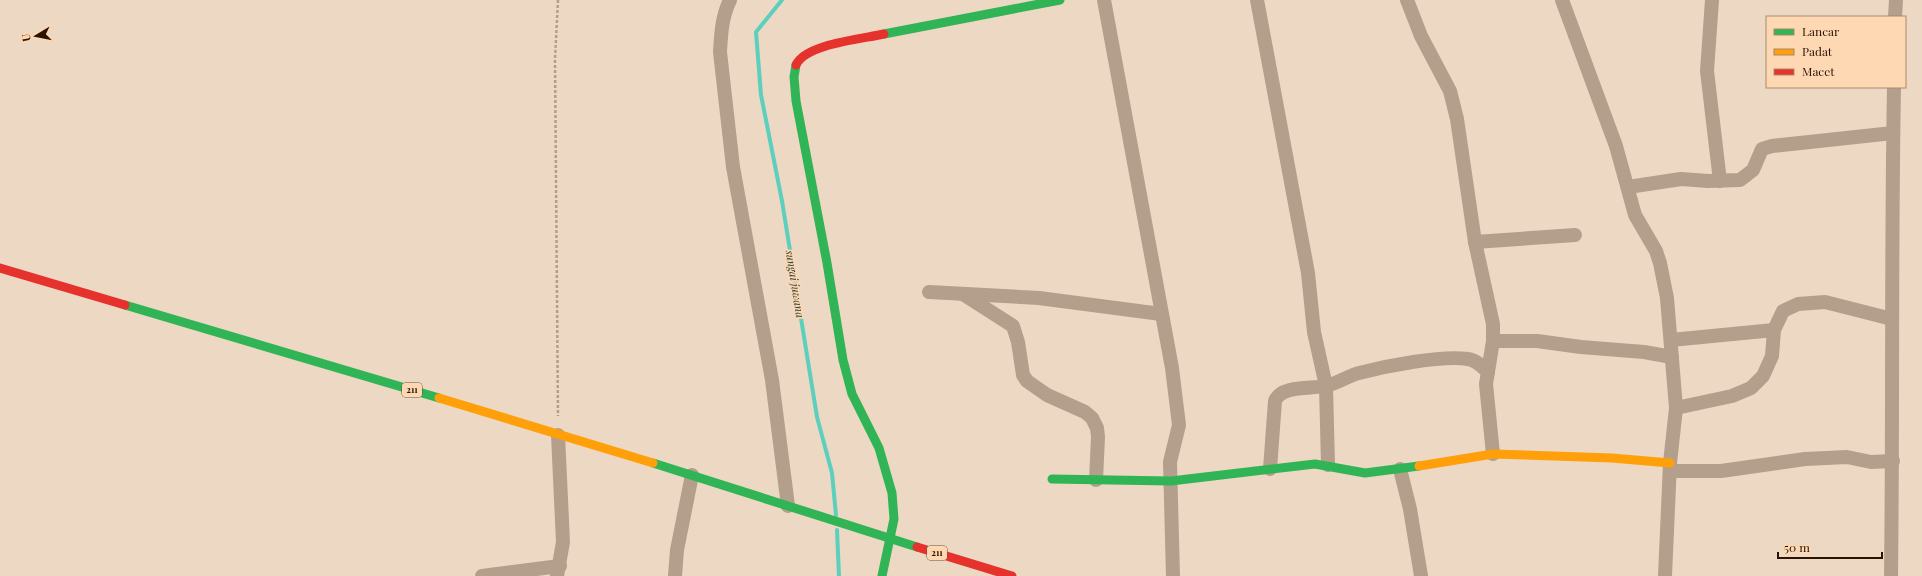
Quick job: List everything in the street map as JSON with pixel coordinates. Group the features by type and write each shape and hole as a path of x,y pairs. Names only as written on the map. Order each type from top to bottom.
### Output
{"street":[{"path":"730,0 726,9 721,33 720,52 733,167 772,380 788,506"},
{"path":"882,576 894,519 892,492 879,448 852,394 843,360 827,263 796,100 794,80 796,66 799,57 815,50 905,30 1060,0"},
{"path":"1104,0 1179,417 1179,425 1172,450 1170,481 1171,575"},
{"path":"1257,0 1308,273 1314,332 1326,386 1328,465"},
{"path":"1407,0 1421,36 1452,99 1475,242 1493,324 1493,341 1486,384 1493,454"},
{"path":"1562,0 1601,104 1628,187 1635,215 1651,241 1660,263 1667,298 1676,408 1670,467 1665,576"},
{"path":"1712,0 1707,70 1720,181"},
{"path":"1895,16 1896,0"},
{"path":"1891,576 1893,462 1892,319 1894,88"},
{"path":"1628,187 1680,178 1720,181 1740,180 1753,170 1762,150 1772,146 1893,133"},
{"path":"1475,242 1575,235"},
{"name":"211","path":"0,268 297,355 692,475 821,518 1012,576"},
{"path":"929,292 1039,298 1161,314"},
{"path":"963,294 1013,326 1018,342 1024,375 1027,381 1042,392 1085,412 1092,418 1097,428 1098,437 1096,480"},
{"path":"1676,408 1732,396 1751,388 1763,376 1772,356 1774,330 1783,311 1798,304 1825,302 1892,319"},
{"path":"1671,340 1774,330"},
{"path":"1493,341 1537,341 1672,357"},
{"path":"1270,470 1274,409 1277,396 1291,390 1326,386 1359,373 1431,360 1468,359 1476,361 1488,372"},
{"path":"482,576 559,571 563,542 563,515 558,435"},
{"path":"1052,480 1170,481 1315,464 1328,465 1365,473 1493,454 1612,458 1670,467 1721,471 1805,458 1847,457 1871,462 1893,462"},
{"path":"1400,469 1410,508 1421,576"},
{"path":"675,576 677,550 692,475"}],"path":[{"path":"558,0 555,67 558,435"}],"waterway":[{"name":"sungai juwana","path":"782,0 756,32 761,95 782,201 817,417 832,473 836,515"},
{"name":"sungai juwana","path":"837,530 839,576"}],"traffic: fast":[{"path":"884,34 1060,0"},
{"path":"796,65 794,77 796,101 827,263 843,360 852,394 879,448 892,493 894,519 882,576"},
{"path":"125,305 439,398"},
{"path":"653,463 917,547"},
{"path":"1052,479 1171,481 1315,464 1365,473 1419,466"}],"traffic: slow":[{"path":"439,398 653,463"},
{"path":"1419,466 1493,454 1612,458 1670,463"}],"traffic: jam":[{"path":"796,65 801,58 822,47 849,40 884,34"},
{"path":"0,268 125,305"},
{"path":"917,547 1012,576"}]}
